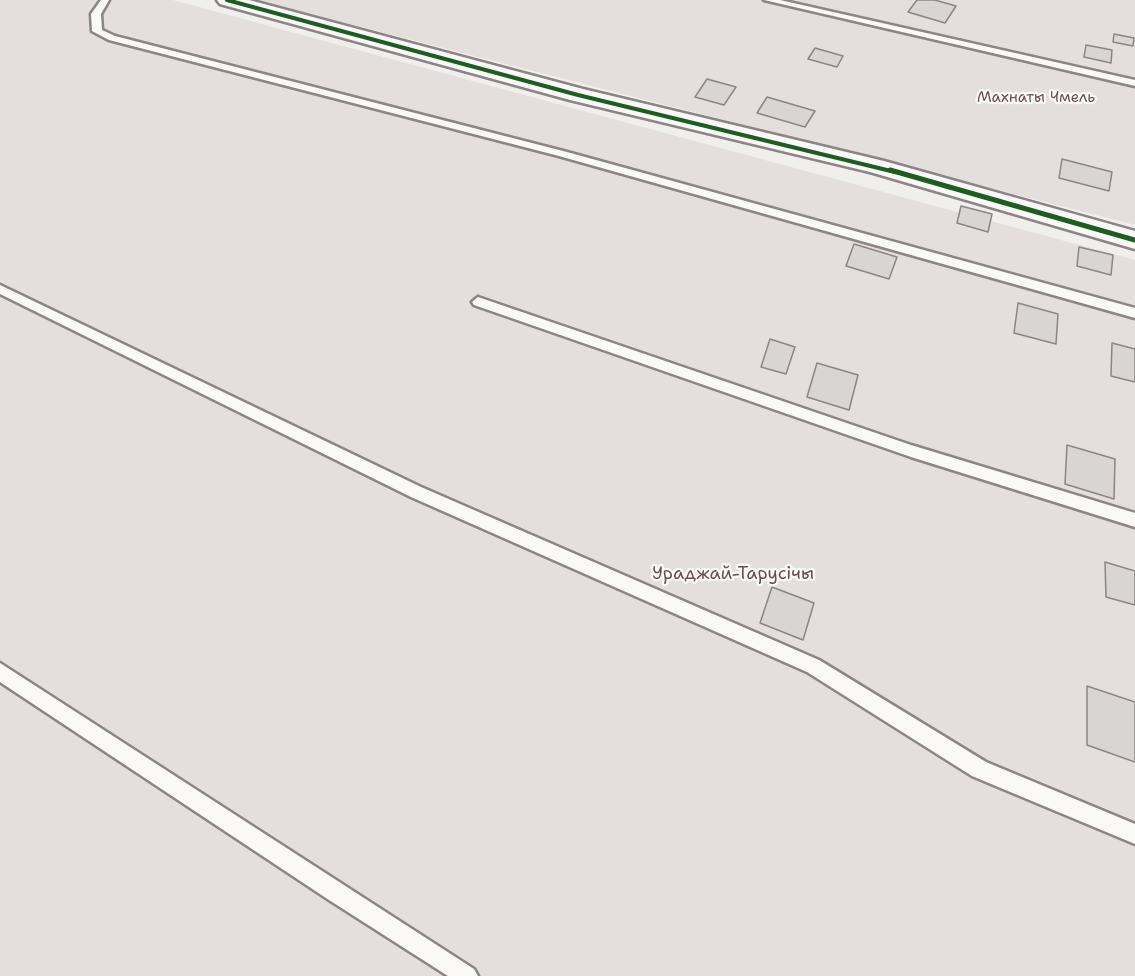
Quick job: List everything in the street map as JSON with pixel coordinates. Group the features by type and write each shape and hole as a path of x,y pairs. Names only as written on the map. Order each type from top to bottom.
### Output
{"street":[{"path":"226,0 578,95 886,169 1135,240"}],"lane":[{"path":"105,0 96,14 97,31 112,38 563,154 1135,313"},
{"path":"768,0 1135,83"},
{"path":"0,290 416,492 813,666 979,769 1135,834"},
{"path":"478,302 911,451 1135,520"},
{"path":"0,672 336,893 467,976"}],"green space":[{"name":"Ураджай-Тарусічы","path":"0,0 173,0 1135,260 1135,976 0,976"},
{"name":"Махнаты Чмель","path":"256,0 1135,0 1135,225"}],"building":[{"path":"917,0 935,0 956,6 945,23 908,12"},
{"path":"1114,34 1134,38 1133,46 1113,42"},
{"path":"1086,45 1112,50 1111,63 1084,57"},
{"path":"815,48 843,56 837,67 808,59"},
{"path":"707,79 736,87 724,105 695,97"},
{"path":"767,97 815,111 805,127 757,113"},
{"path":"1062,159 1112,172 1109,191 1059,178"},
{"path":"961,206 992,214 988,232 957,223"},
{"path":"854,244 897,257 889,279 846,266"},
{"path":"1079,247 1113,255 1111,275 1077,266"},
{"path":"1018,303 1058,314 1056,344 1014,333"},
{"path":"770,339 795,347 786,374 761,367"},
{"path":"1112,343 1135,349 1135,382 1111,376"},
{"path":"817,363 858,375 849,410 807,397"},
{"path":"1067,445 1115,459 1114,499 1065,484"},
{"path":"1105,562 1135,571 1135,605 1106,597"},
{"path":"772,587 814,603 803,640 760,623"},
{"path":"1087,686 1135,702 1135,762 1087,745"}],"cycle path":[{"path":"227,0 578,95 875,166 1135,240"}]}
